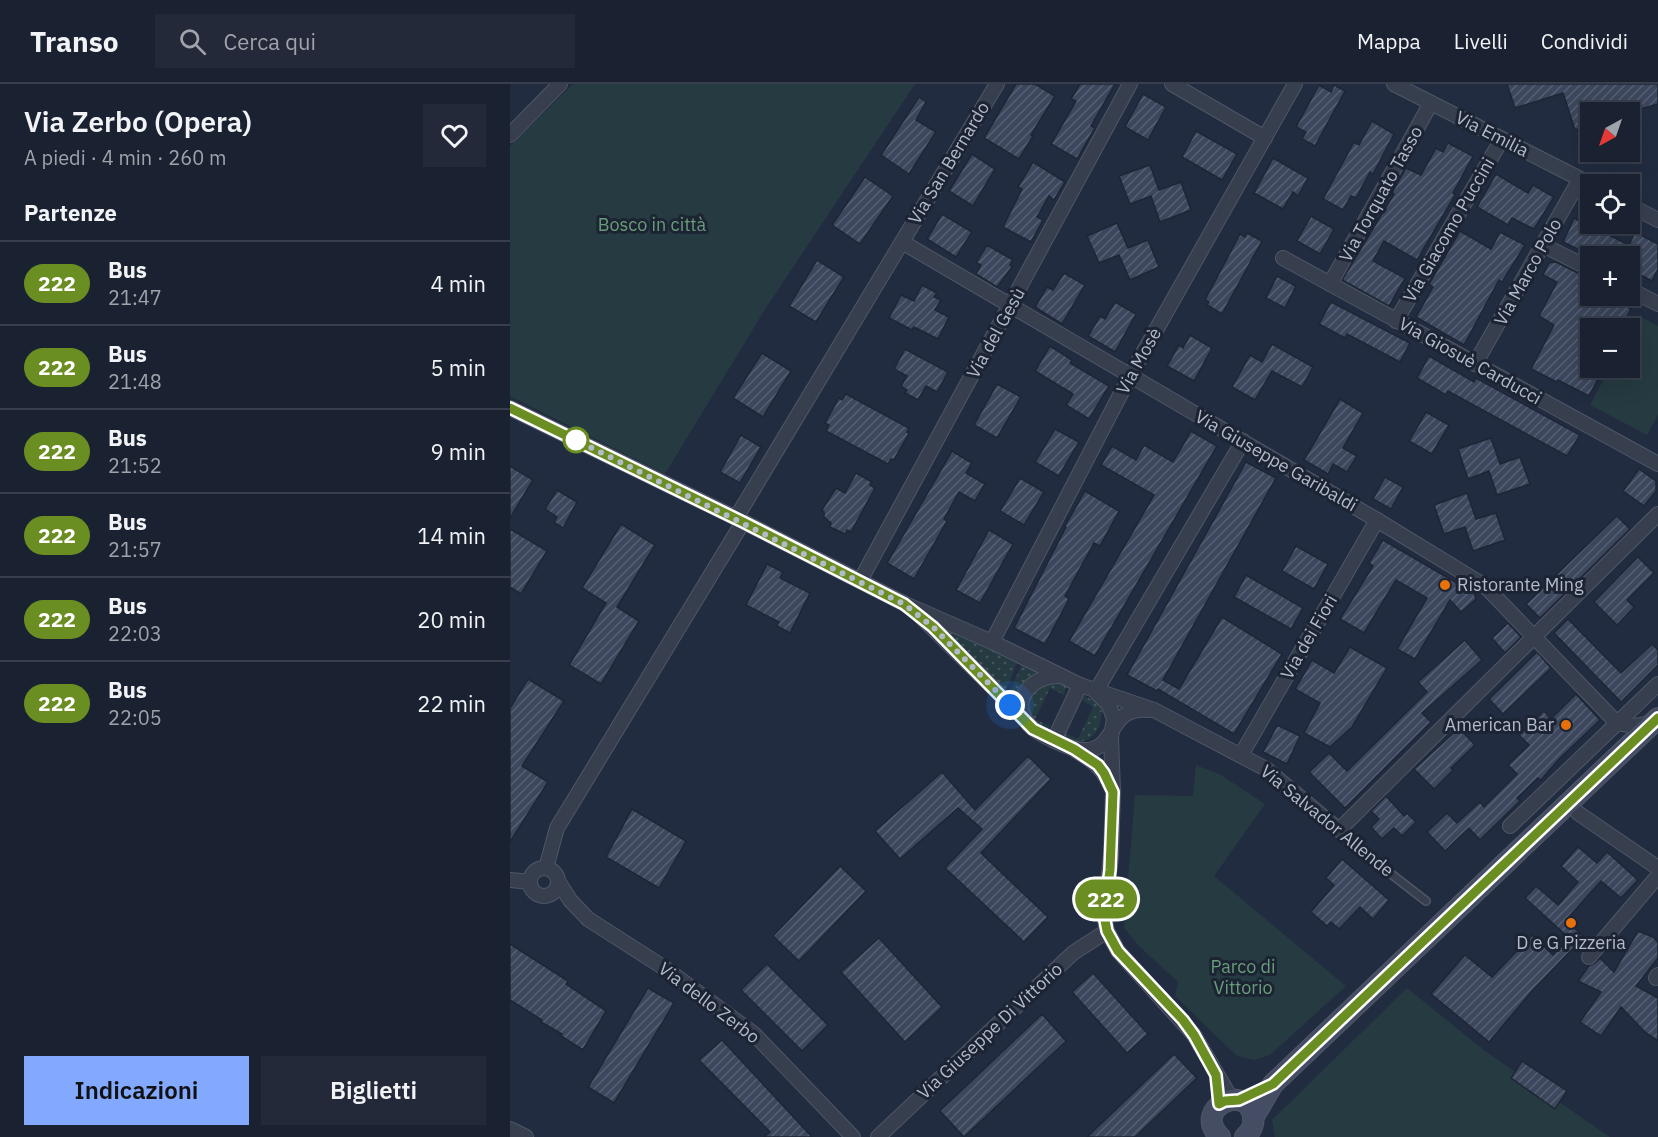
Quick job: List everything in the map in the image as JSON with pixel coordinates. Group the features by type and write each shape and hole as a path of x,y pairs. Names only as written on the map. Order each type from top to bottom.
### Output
{"street":[{"path":"510,135 560,84"},
{"name":"Via San Bernardo","path":"546,868 557,828 997,84"},
{"name":"Via del Gesù","path":"860,581 1130,84"},
{"path":"1172,84 1265,138"},
{"name":"Via Mosè","path":"992,642 1130,376 1295,84"},
{"name":"Via Emilia","path":"1394,84 1580,179"},
{"name":"Via Torquato Tasso","path":"1330,284 1431,103"},
{"name":"Via Giacomo Puccini","path":"1396,321 1502,140"},
{"name":"Via Marco Polo","path":"1475,364 1543,245 1580,190"},
{"path":"1640,211 1658,220"},
{"name":"Via Giuseppe Garibaldi","path":"902,242 1377,520 1485,586 1617,723"},
{"path":"1543,245 1580,264"},
{"name":"Via Giosuè Carducci","path":"1283,258 1658,464"},
{"path":"1640,295 1658,304"},
{"path":"510,408 904,604 933,627 1033,729 1092,760 1101,769 1113,792"},
{"path":"1221,1117 1216,1075 1194,1035 1183,1020 1122,956 1107,931 1104,915 1110,870 1114,722 1107,702 1096,691 1243,441"},
{"path":"1339,830 1658,514"},
{"name":"Via dei Fiori","path":"1241,755 1377,520"},
{"name":"Via Salvador Allende","path":"904,604 992,642 1080,685 1154,711 1241,755 1266,769 1339,830"},
{"path":"1027,722 1022,708 1027,690 1041,678 1059,676"},
{"path":"1510,826 1658,684"},
{"path":"1054,740 1080,685"},
{"path":"1074,749 1096,748 1107,739 1126,713 1140,709 1154,711"},
{"path":"1617,723 1635,726 1656,721"},
{"path":"1221,1117 1273,1084 1656,721"},
{"path":"1616,759 1617,723"},
{"path":"1578,813 1658,868"},
{"path":"541,868 554,872 558,880 554,893 545,896 540,896 533,891 530,882 533,873 541,868"},
{"path":"1589,957 1658,876"},
{"path":"510,880 530,882"},
{"name":"Via dello Zerbo","path":"558,880 570,900 588,919 674,974 754,1034 853,1137"},
{"name":"Via Giuseppe Di Vittorio","path":"878,1137 1056,968 1089,941 1107,931"},
{"path":"1252,1129 1273,1084"},
{"path":"1221,1117 1249,1107 1252,1129"},
{"path":"510,1129 526,1137"}],"lane":[{"name":"Via Salvador Allende","path":"1339,830 1426,901"}],"green space":[{"name":"Bosco in città","path":"573,84 915,84 764,311 665,474 510,396 510,146"},
{"path":"1637,315 1658,326 1658,415 1647,435 1590,405 1605,378 1640,378 1640,318 1636,318"},
{"path":"948,629 959,631 1017,662 1004,691 950,636"},
{"path":"1022,664 1038,673 1024,684 1016,705 1008,695"},
{"path":"1055,681 1066,686 1064,695 1050,688 1035,719 1050,726 1047,733 1030,718 1027,708 1030,697 1034,693"},
{"path":"1084,696 1095,701 1102,711 1099,726 1093,736 1088,739 1068,743 1062,736 1064,733 1078,739 1093,707 1082,700"},
{"name":"Parco di Vittorio","path":"1196,765 1221,775 1265,804 1214,876 1346,986 1270,1055 1254,1060 1237,1056 1175,996 1178,982 1138,945 1124,928 1135,795 1193,796"},
{"path":"1407,988 1485,1051 1610,1137 1275,1137 1272,1120"}],"building":[{"path":"1016,84 1035,84 1055,96 1019,159 984,138"},
{"path":"1080,84 1115,84 1091,126 1095,128 1077,159 1051,144 1076,101 1071,99"},
{"path":"1507,84 1658,84 1658,104 1640,109 1640,102 1580,102 1580,128 1575,130 1563,93 1515,108"},
{"path":"1319,85 1331,92 1334,85 1345,91 1315,146 1302,139 1306,132 1296,127"},
{"path":"1143,94 1166,107 1148,140 1125,127"},
{"path":"919,97 926,102 916,120 936,132 909,174 881,155"},
{"path":"1372,121 1394,134 1373,174 1370,172 1356,198 1351,196 1343,210 1323,199 1354,142 1359,145"},
{"path":"1196,131 1237,154 1222,180 1182,157"},
{"path":"1448,143 1473,156 1453,193 1455,195 1417,260 1384,241 1373,261 1405,278 1389,306 1342,280 1394,194 1392,193 1406,168 1421,175 1436,148 1443,152"},
{"path":"972,154 995,169 973,206 949,191"},
{"path":"1273,158 1308,178 1298,196 1293,192 1283,209 1254,193"},
{"path":"1033,162 1065,182 1054,200 1049,196 1037,217 1043,220 1031,242 1003,227 1022,189 1018,187"},
{"path":"1150,165 1159,190 1181,182 1191,210 1160,222 1151,196 1130,204 1119,176"},
{"path":"1496,174 1528,193 1533,185 1554,197 1534,229 1512,218 1508,225 1477,207"},
{"path":"865,177 893,196 860,244 832,225"},
{"path":"942,214 972,232 956,257 927,239"},
{"path":"1311,216 1334,229 1320,254 1297,241"},
{"path":"1574,218 1580,221 1580,234 1607,234 1629,245 1634,234 1639,234 1658,244 1658,269 1652,281 1640,275 1640,246 1580,246 1580,250 1563,242"},
{"path":"1117,223 1128,248 1148,240 1159,267 1130,280 1119,255 1099,263 1087,236"},
{"path":"1460,231 1491,249 1500,232 1525,245 1502,282 1499,280 1464,345 1416,317 1433,287 1429,284"},
{"path":"1247,233 1262,241 1222,314 1207,305 1209,302 1205,300 1240,234 1245,237"},
{"path":"987,245 1013,260 1010,265 1012,267 997,287 976,274 981,265 976,263"},
{"path":"817,260 844,277 816,322 789,306"},
{"path":"1556,262 1580,274 1580,306 1625,306 1631,309 1626,318 1580,318 1580,378 1599,378 1589,396 1531,369 1554,325 1539,316 1557,282 1543,275 1549,263"},
{"path":"1064,273 1085,285 1062,324 1035,307 1047,287 1053,290"},
{"path":"1277,276 1296,286 1285,308 1266,298"},
{"path":"922,285 937,293 934,297 941,300 935,310 949,317 938,339 914,327 912,330 889,318 901,295 914,301"},
{"path":"1115,302 1136,314 1115,352 1088,336 1100,316 1105,319"},
{"path":"1331,302 1410,343 1400,362 1347,334 1345,338 1319,324"},
{"path":"1190,335 1212,348 1194,381 1167,366 1179,345 1183,348"},
{"path":"1272,344 1313,367 1302,387 1272,371 1255,400 1232,387 1250,355 1262,362"},
{"path":"1050,346 1072,360 1070,363 1109,386 1089,419 1066,405 1073,394 1035,371"},
{"path":"905,349 948,372 937,392 926,386 918,400 905,393 907,390 901,386 907,376 894,369"},
{"path":"762,353 791,371 763,417 733,398"},
{"path":"1429,356 1474,382 1476,378 1580,435 1567,456 1448,391 1446,395 1417,378"},
{"path":"997,384 1021,397 997,438 974,425"},
{"path":"846,394 909,428 907,432 909,433 894,460 891,459 888,464 826,431 829,425 825,423 839,398 842,400"},
{"path":"1340,399 1363,413 1343,448 1357,456 1347,472 1333,464 1328,474 1304,460"},
{"path":"1426,412 1449,425 1432,454 1409,441"},
{"path":"1055,429 1079,442 1059,476 1035,462"},
{"path":"1191,431 1217,446 1095,656 1069,641 1154,495 1101,465 1112,446 1136,460 1144,445 1173,462"},
{"path":"741,435 761,447 740,483 720,472"},
{"path":"1491,438 1500,464 1520,457 1530,484 1497,495 1489,471 1468,479 1458,449"},
{"path":"952,451 972,463 966,473 985,484 975,501 959,492 944,519 947,521 914,579 887,563"},
{"path":"1246,462 1276,478 1163,680 1179,689 1222,617 1282,654 1234,734 1158,689 1157,691 1127,675"},
{"path":"510,466 533,480 510,518"},
{"path":"1639,469 1656,481 1656,491 1644,506 1623,491"},
{"path":"856,473 872,482 870,485 875,488 851,532 847,530 845,534 830,527 831,523 824,517 822,510 836,488 845,493"},
{"path":"1385,477 1403,487 1391,509 1373,499"},
{"path":"1020,478 1044,492 1024,525 1000,511"},
{"path":"557,490 577,502 563,528 554,522 557,517 545,509"},
{"path":"1085,491 1119,511 1100,546 1094,543 1065,596 1069,599 1045,644 1014,628"},
{"path":"1467,493 1476,519 1496,513 1505,540 1473,551 1465,527 1444,534 1434,505"},
{"path":"1617,516 1630,529 1540,618 1526,604"},
{"path":"621,524 655,545 617,607 639,621 601,684 569,665 606,603 582,588"},
{"path":"510,529 547,551 521,594 510,587"},
{"path":"989,530 1013,544 980,603 956,590"},
{"path":"1383,540 1474,593 1476,599 1461,612 1450,600 1415,659 1397,649 1427,598 1396,580 1364,633 1340,619 1373,566 1369,563"},
{"path":"1296,546 1328,564 1314,589 1282,571"},
{"path":"1638,557 1654,573 1627,600 1634,607 1617,625 1594,602"},
{"path":"767,564 783,572 780,578 810,593 790,633 777,626 779,622 746,605"},
{"path":"1246,575 1303,608 1291,629 1234,597"},
{"path":"1568,619 1621,673 1652,644 1658,650 1658,665 1621,702 1554,633"},
{"path":"1508,623 1521,637 1505,653 1492,638"},
{"path":"1465,640 1482,660 1422,713 1431,722 1345,808 1309,772 1329,753 1347,771 1427,692 1418,682"},
{"path":"1350,647 1387,668 1352,727 1330,747 1304,733 1320,703 1295,689 1312,660 1334,673"},
{"path":"1537,652 1551,668 1503,714 1489,699"},
{"path":"528,679 564,701 522,766 548,782 510,842 510,708"},
{"path":"1576,694 1600,720 1559,759 1541,780 1538,778 1517,798 1520,801 1480,840 1469,828 1445,851 1427,832 1447,813 1457,823 1480,802 1484,807 1517,774 1508,765 1529,745 1519,735 1544,711 1551,719"},
{"path":"1277,725 1300,736 1287,764 1263,752"},
{"path":"1459,728 1475,745 1451,768 1453,770 1434,789 1414,769"},
{"path":"1028,756 1051,779 981,853 1048,917 1024,942 945,868 982,829 958,808 900,859 875,831 942,772 975,810"},
{"path":"1386,796 1404,816 1407,813 1416,822 1402,836 1394,828 1382,839 1371,827 1379,819 1371,811"},
{"path":"632,809 686,841 659,888 606,857"},
{"path":"1578,847 1597,863 1607,852 1638,880 1621,898 1601,881 1566,920 1584,937 1532,991 1489,1042 1431,994 1465,955 1492,977 1532,935 1553,955 1569,938 1525,898 1536,886 1558,905 1578,882 1561,866"},
{"path":"1342,859 1389,900 1373,919 1360,907 1339,929 1331,922 1327,926 1311,912 1334,885 1326,878"},
{"path":"840,866 866,891 799,961 773,936"},
{"path":"1638,931 1653,937 1658,942 1658,958 1636,986 1658,998 1658,1041 1645,1032 1621,1007 1601,1036 1580,1022 1601,992 1578,981 1589,966 1600,958 1614,972"},
{"path":"879,938 942,1007 905,1042 841,972"},
{"path":"510,944 568,981 566,984 606,1011 583,1050 510,1000"},
{"path":"767,964 828,1025 802,1051 741,990"},
{"path":"1093,973 1148,1034 1127,1053 1072,992"},
{"path":"648,988 674,1003 614,1103 588,1087"},
{"path":"1042,1014 1066,1041 964,1137 940,1111"},
{"path":"722,1040 812,1137 764,1137 770,1132 699,1060"},
{"path":"1174,1054 1197,1078 1135,1137 1087,1137"},
{"path":"1522,1061 1567,1091 1555,1109 1511,1078"}],"bus line":[{"name":"222","path":"510,408 904,604 933,627 1033,729 1074,749 1098,765 1113,792 1110,870 1104,915 1107,931 1118,951 1183,1020 1194,1035 1216,1075 1219,1104 1239,1100 1273,1084 1658,718"}],"place":[{"name":"Ristorante Ming","path":"1445,585"},
{"name":"American Bar","path":"1566,725"},
{"name":"D e G Pizzeria","path":"1571,923"}],"route":[{"path":"576,440 574,439 743,522 904,604 933,627 1010,705"}]}
